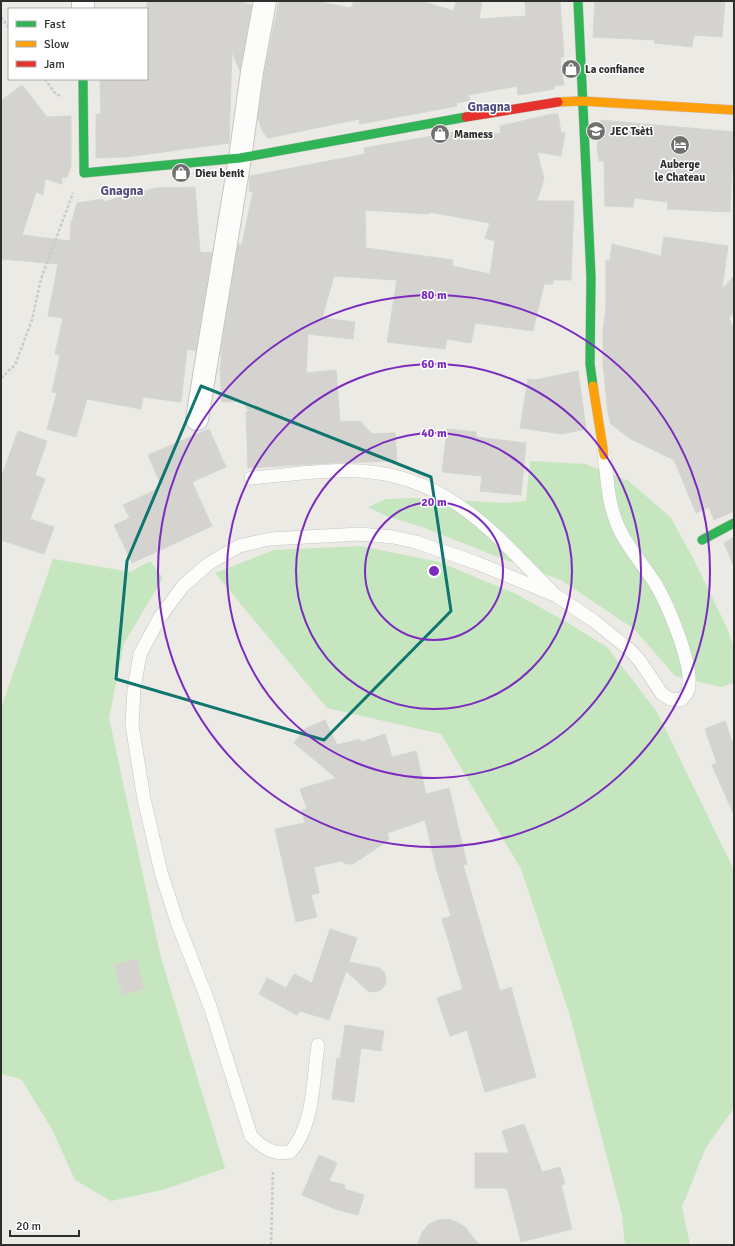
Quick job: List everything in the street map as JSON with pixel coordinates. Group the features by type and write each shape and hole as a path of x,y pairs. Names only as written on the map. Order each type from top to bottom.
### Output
{"street":[{"path":"197,419 240,158 252,72 265,1"},
{"path":"578,1 581,101 591,277 590,364 595,408 604,455"},
{"path":"83,80 84,174 240,158 551,102 581,101 734,110"},
{"path":"702,540 734,523"}],"lane":[{"path":"251,478 334,471 360,471 386,474 415,482 441,494 476,517 492,530 557,596 594,621 630,650 640,661 662,694 670,699 681,700 689,690 690,679 687,663 674,622 656,584 628,546 618,525 608,498 604,455"},
{"path":"318,1045 309,1112 304,1133 298,1144 290,1152 281,1154 263,1147 251,1136 210,1006 177,922 161,872 144,799 132,725 134,689 140,654 160,617 183,586 208,564 239,546 270,539 360,534 393,537 416,542 477,563 557,596"}],"path":[{"path":"1,17 8,27"},
{"path":"1,378 16,365 32,320 41,279 69,200 84,174"},
{"path":"271,1245 274,1152"}],"highlighted area":[{"path":"201,386 431,477 451,611 324,740 116,679 127,561"}],"green space":[{"path":"530,461 585,464 629,481 671,518 693,558 727,628 734,647 734,683 721,687 675,676 634,629 561,580 422,527 386,516 368,507 386,499 417,498 503,503 526,501"},
{"path":"361,546 439,562 516,594 607,647 657,712 734,870 734,1108 706,1147 682,1207 690,1245 625,1245 622,1215 570,1016 521,869 441,734 327,708 215,573 274,550"},
{"path":"53,559 131,572 150,561 163,578 124,643 109,718 161,958 225,1168 166,1189 111,1201 75,1180 52,1129 21,1079 1,1074 1,708"}],"building":[{"path":"147,1 238,1 252,5 240,71 232,52 229,143 126,157 96,158 96,114 101,114 100,80 148,80"},
{"path":"279,1 315,1 351,8 354,1 421,1 454,11 456,1 482,1 479,19 526,16 525,1 560,1 564,57 560,57 564,85 554,86 554,89 518,95 517,86 468,95 470,100 456,103 457,106 360,124 359,119 268,138 263,132 258,119 264,74"},
{"path":"595,1 725,1 722,37 694,35 692,47 654,43 655,40 593,37"},
{"path":"22,85 47,117 71,116 71,166 67,177 61,178 62,184 45,179 43,195 36,192 22,235 70,241 71,221 77,203 103,199 103,202 156,188 195,187 200,252 212,253 196,351 187,349 181,402 143,397 141,409 87,399 76,437 47,429 57,393 52,392 60,355 55,354 63,318 48,316 58,264 1,259 1,101"},
{"path":"552,114 558,114 561,133 565,133 561,156 537,152 544,179 537,201 574,201 571,280 553,280 553,284 544,284 533,331 475,323 471,343 447,339 445,349 387,342 397,280 334,276 322,318 355,322 353,339 308,334 306,373 336,370 340,422 360,421 372,434 395,433 397,461 248,468 246,412 252,410 246,409 246,401 222,402 220,368 222,356 220,356 238,244 242,244 253,192 249,191 250,176 365,154 364,148 461,131 462,139 501,133 500,126","holes":["365,210 429,214 429,212 490,223 485,238 495,241 490,274 452,266 453,260 366,248"]},
{"path":"600,120 734,132 734,169 732,169 730,212 667,209 668,202 634,198 633,207 605,206 604,161 599,161 597,147"},
{"path":"664,237 728,246 722,289 734,276 734,312 729,318 734,330 734,511 714,520 709,507 696,513 674,460 629,438 611,424 608,413 603,363 603,332 606,307 606,260 610,260 612,244 661,256"},
{"path":"578,371 586,429 562,434 520,428 528,379 535,380"},
{"path":"209,429 226,467 192,482 212,526 132,563 114,525 130,518 123,505 162,487 148,455"},
{"path":"447,429 476,432 476,437 526,443 521,495 480,491 482,476 442,472"},
{"path":"18,431 47,441 35,475 45,479 30,519 54,527 44,554 1,540 1,478"},
{"path":"734,537 734,567 724,543"},
{"path":"325,720 337,745 360,739 361,742 385,734 392,757 416,751 426,794 449,788 467,864 463,865 500,991 511,987 536,1077 485,1092 467,1030 450,1036 437,998 463,989 442,919 451,916 437,871 425,820 387,833 389,840 353,864 347,864 341,861 314,867 319,893 311,895 317,917 296,922 275,829 305,823 302,810 307,809 300,789 336,778 294,743 305,729"},
{"path":"725,721 734,747 734,815 712,765 717,763 705,729"},
{"path":"330,929 357,938 349,962 379,968 384,972 386,978 385,985 381,990 374,992 368,991 346,971 329,1020 300,1011 297,1015 259,994 267,978 286,988 294,974 312,983"},
{"path":"136,959 144,989 123,995 114,965"},
{"path":"345,1025 384,1031 381,1051 361,1048 354,1102 332,1099 337,1058 340,1059"},
{"path":"524,1124 542,1172 560,1167 565,1184 561,1185 572,1229 521,1242 507,1188 475,1188 475,1153 509,1153 502,1131"},
{"path":"319,1155 337,1163 329,1181 345,1185 344,1189 364,1195 358,1215 335,1209 302,1195"},
{"path":"448,1219 465,1227 479,1245 417,1245 423,1231 429,1224 438,1220"}],"traffic: fast":[{"path":"578,1 591,277 590,364 593,386"},
{"path":"83,80 84,173 240,158 466,117"},
{"path":"702,540 734,523"}],"traffic: slow":[{"path":"558,102 581,101 734,110"},
{"path":"593,386 604,455"}],"traffic: jam":[{"path":"466,117 558,102"}],"place":[{"name":"La confiance","path":"571,69"},
{"name":"JEC Tsèti","path":"596,131"},
{"name":"Mamess","path":"440,134"},
{"name":"Auberge le Chateau","path":"680,145"},
{"name":"Dieu benit","path":"181,173"}],"district":[{"name":"Gnagna","path":"489,106"},
{"name":"Gnagna","path":"122,190"}]}
